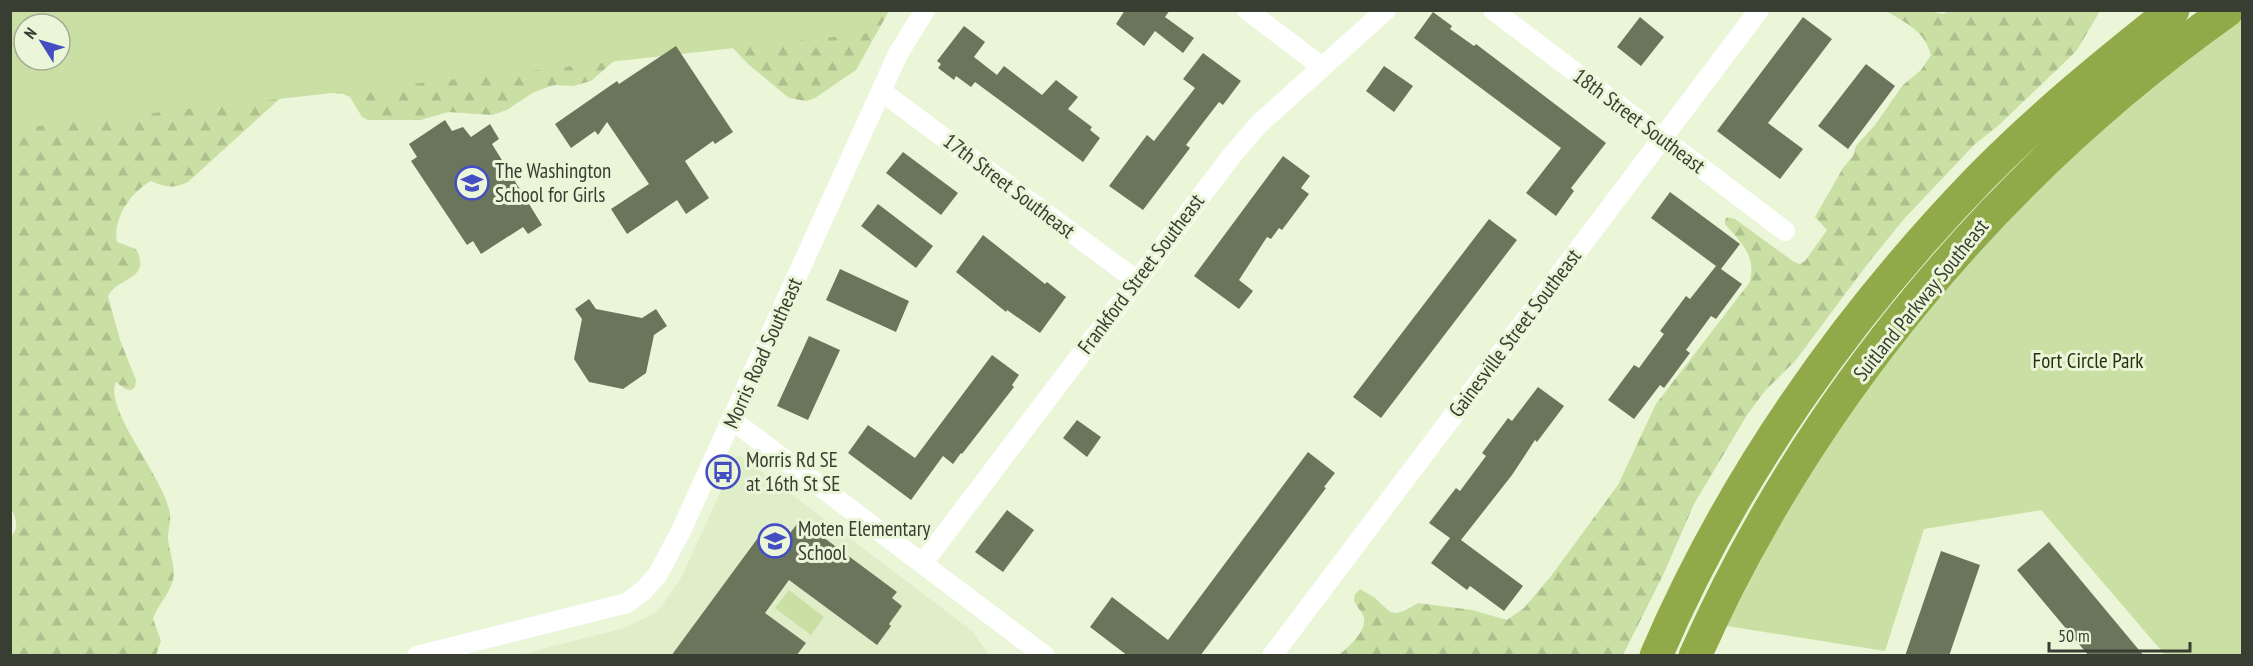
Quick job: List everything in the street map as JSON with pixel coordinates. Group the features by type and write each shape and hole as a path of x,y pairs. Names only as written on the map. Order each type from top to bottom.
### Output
{"highway":[{"name":"Suitland Parkway Southeast","path":"1656,656 1701,564 1756,467 1800,397 1869,305 1944,217 2009,150 2108,62 2173,10"},
{"name":"Suitland Parkway Southeast","path":"1695,656 1722,597 1757,532 1801,460 1871,358 1925,288 1984,222 2079,128 2176,48 2228,10"}],"street":[{"name":"Morris Road Southeast","path":"417,656 450,652 627,603 644,590 663,565 732,420 881,91 908,35 925,10"},
{"path":"1246,10 1322,67"},
{"name":"Frankford Street Southeast","path":"923,563 1233,154 1260,123 1386,10"},
{"name":"18th Street Southeast","path":"1493,10 1785,231"},
{"name":"Gainesville Street Southeast","path":"1272,656 1759,10"},
{"name":"17th Street Southeast","path":"881,91 1137,281"},
{"path":"732,420 1046,656"}],"shaded area":[{"name":"Moten Elementary School","path":"740,455 972,631 989,655 515,656 624,628 655,613 682,576 737,456"}],"green space":[{"path":"1952,10 2100,11 2077,50 1999,125 1974,145 1904,219 1796,360 1764,392 1747,415 1694,504 1664,573 1623,655 1339,655 1356,639 1363,628 1363,616 1354,600 1355,594 1360,589 1375,598 1390,612 1397,613 1418,603 1472,610 1507,620 1524,608 1551,576 1618,485 1656,404 1750,282 1749,257 1742,244 1725,224 1727,217 1735,219 1794,262 1800,264 1805,261 1827,230 1815,217 1843,168 1853,156 1856,146 1875,125 1903,85 1921,70 1931,55 1919,34 1886,11 1929,11 1943,14"},
{"path":"10,11 883,11 868,33 11,129"},
{"path":"11,11 23,12 12,12 12,72 72,72 72,16 615,60 591,81 573,86 548,87 534,92 507,110 492,115 448,112 421,120 368,120 362,117 350,97 343,94 323,92 285,94 188,182 178,186 169,186 151,181 131,199 118,224 117,242 136,249 140,267 132,277 108,296 120,340 136,380 135,387 131,390 125,389 116,382 114,394 127,427 166,500 170,515 168,538 173,577 170,588 153,619 161,641 156,655 11,655 10,537 15,530 11,508"},
{"path":"714,11 889,11 856,70 815,98 806,101 789,98 748,64 731,46"},
{"name":"Fort Circle Park","path":"2242,20 2242,655 2165,655 2041,510 1924,529 1885,651 1727,626 1788,507 1837,428 1924,311 2025,203 2145,88"},
{"path":"789,590 824,617 811,635 775,608"}],"building":[{"path":"1125,10 1170,10 1165,17 1194,38 1183,53 1155,31 1144,46 1116,24"},
{"path":"1433,12 1452,26 1450,29 1474,46 1476,44 1606,143 1571,188 1574,191 1556,216 1526,193 1561,148 1414,38"},
{"path":"1640,17 1664,37 1641,66 1617,47"},
{"path":"1803,17 1832,39 1768,123 1803,149 1780,179 1717,131"},
{"path":"964,26 985,42 974,57 997,75 1004,66 1042,95 1056,80 1078,97 1068,109 1092,127 1090,130 1100,138 1083,162 975,82 971,87 956,76 954,80 938,68 941,64 937,61"},
{"path":"676,46 733,132 715,144 713,141 685,161 709,198 686,214 677,200 627,234 611,209 649,184 607,122 598,135 595,131 571,148 555,124 617,81 619,84"},
{"path":"1203,53 1241,81 1223,105 1219,102 1186,145 1190,148 1143,210 1109,186 1147,135 1154,141 1195,88 1183,79"},
{"path":"1866,64 1895,86 1848,149 1818,126"},
{"path":"1384,66 1413,86 1394,112 1366,91"},
{"name":"The Washington School for Girls","path":"445,120 452,131 463,127 471,137 490,124 499,139 492,144 542,225 528,234 523,227 481,254 473,241 467,245 411,161 417,157 409,144"},
{"path":"903,152 958,193 941,215 886,173"},
{"path":"1283,156 1310,176 1301,188 1309,194 1282,230 1279,228 1271,239 1267,237 1239,280 1253,291 1239,309 1194,276"},
{"path":"1670,192 1740,244 1721,269 1742,284 1716,319 1711,316 1686,350 1690,353 1664,388 1660,385 1634,419 1608,400 1634,365 1639,368 1664,334 1660,331 1686,296 1690,299 1716,266 1651,218"},
{"path":"878,204 933,246 916,268 861,226"},
{"path":"1489,219 1517,240 1381,418 1353,397"},
{"path":"983,235 1045,284 1047,282 1066,297 1040,333 1007,310 1006,312 956,272"},
{"path":"840,269 909,301 896,332 826,300"},
{"path":"589,299 596,309 642,318 656,309 667,326 654,335 646,373 623,389 589,382 574,359 582,319 575,309"},
{"path":"809,336 840,350 808,420 777,406"},
{"path":"992,355 1019,375 1012,385 1014,387 953,464 943,456 911,500 848,453 868,425 915,458"},
{"path":"1538,387 1564,406 1537,442 1535,440 1512,475 1461,540 1523,586 1504,611 1470,586 1467,590 1431,563 1450,538 1429,523 1456,488 1460,491 1486,456 1482,453 1508,418 1512,421"},
{"path":"1077,420 1101,437 1087,457 1063,438"},
{"path":"1308,452 1335,473 1200,656 1128,656 1090,627 1112,597 1168,640"},
{"path":"1007,510 1034,530 1003,572 975,552"},
{"path":"800,520 897,592 892,598 902,606 877,645 789,580 765,613 806,643 796,656 671,656 763,531 781,545"},
{"path":"2049,542 2144,656 2089,656 2017,570"},
{"path":"1941,551 1980,565 1949,656 1905,656"}],"place":[{"name":"The Washington School for Girls","path":"472,183"},
{"name":"Morris Rd SE at 16th St SE","path":"723,472"},
{"name":"Moten Elementary School","path":"775,541"}]}
